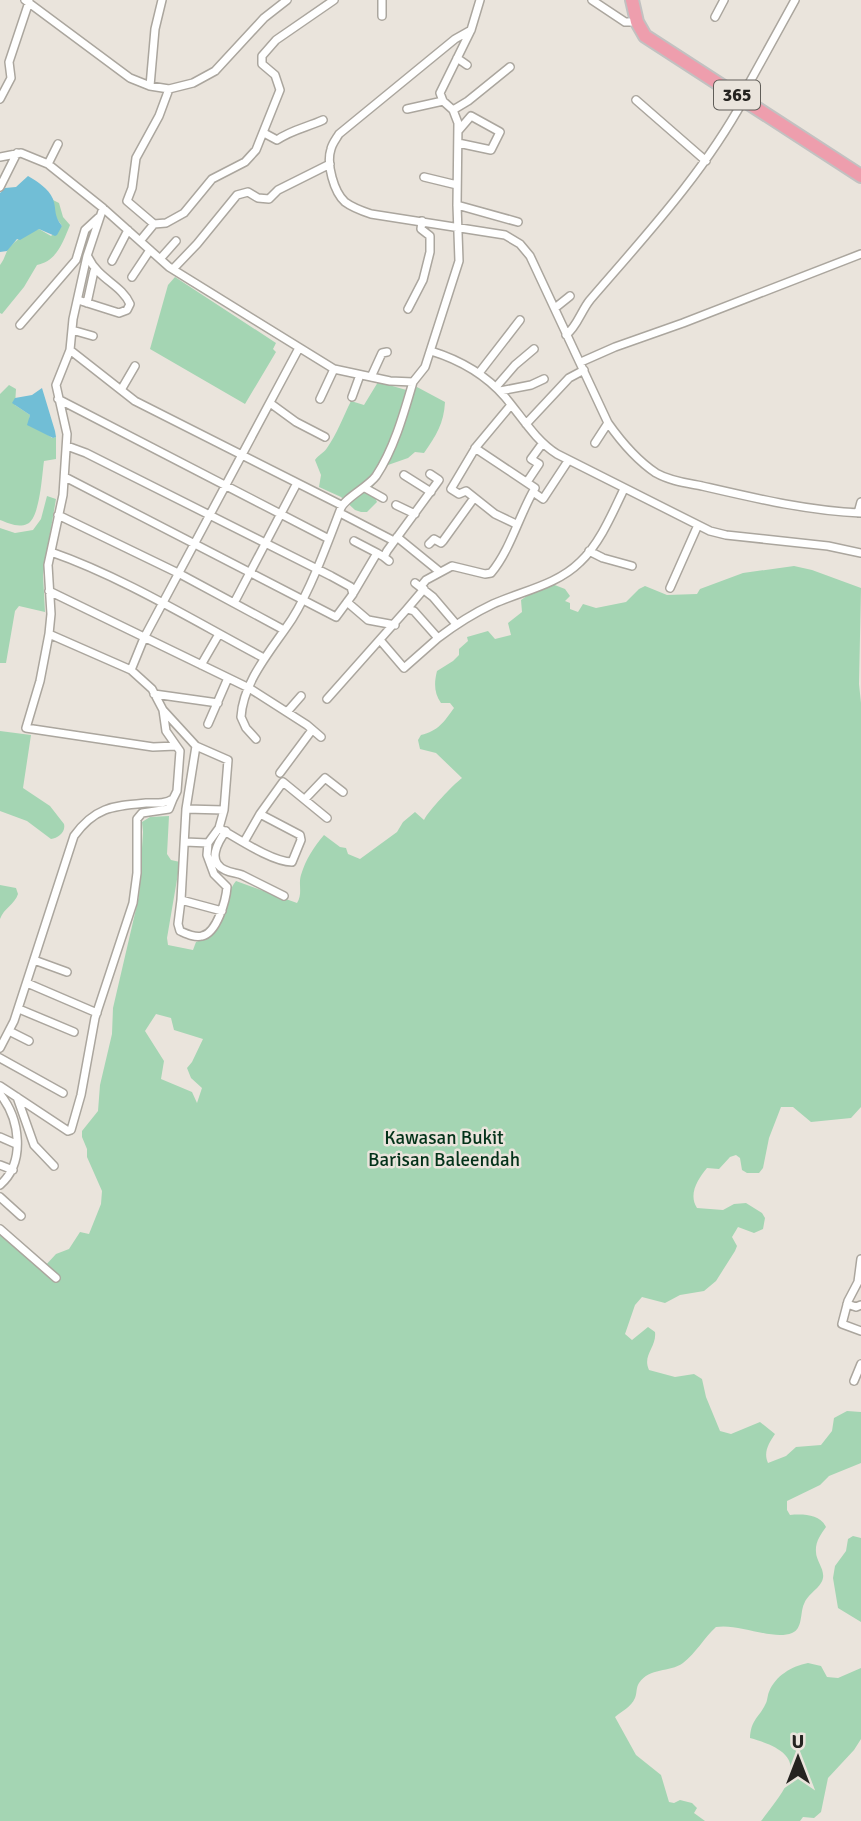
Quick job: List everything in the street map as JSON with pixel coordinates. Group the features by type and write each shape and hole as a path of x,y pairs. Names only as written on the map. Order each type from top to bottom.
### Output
{"main road":[{"path":"630,23 632,0"},
{"name":"365","path":"630,23 645,36 861,176"}],"street":[{"path":"150,86 155,29 162,0"},
{"path":"0,99 11,78 9,62 27,1 130,78 150,86 169,89 193,83 215,71 264,18 287,0"},
{"path":"140,241 155,224 166,223 184,213 212,179 245,162 256,150 280,90 275,75 262,64 262,56 276,40 334,0"},
{"path":"382,0 382,16"},
{"path":"256,739 241,718 249,688 264,657 293,617 341,509 377,474 395,438 413,382 425,367 431,351 460,261 457,205 458,122 440,93 471,30 480,0"},
{"path":"592,0 630,23"},
{"path":"715,17 724,0"},
{"path":"566,335 573,329 583,308 707,161 744,100 792,1"},
{"path":"471,30 455,39 339,134 330,150 330,164 337,191 343,200 354,208 371,214 422,221 459,232 506,235 520,244 530,256 608,423 654,471 668,479 795,505 860,513 861,502"},
{"path":"457,58 467,65"},
{"path":"453,110 510,67"},
{"path":"155,224 127,201 132,188 135,158 159,116 169,89"},
{"path":"636,100 707,161"},
{"path":"407,109 443,101"},
{"path":"458,130 471,116 500,132 491,150 458,143"},
{"path":"264,133 277,140 286,133 301,130 323,120"},
{"path":"48,164 58,144"},
{"path":"0,187 16,153"},
{"path":"0,157 16,153 48,164 173,269 334,369 413,382"},
{"path":"173,269 237,195 248,192 258,198 269,199 278,190 330,164"},
{"path":"424,177 457,185"},
{"path":"457,205 518,222"},
{"path":"83,302 87,256 103,208"},
{"path":"20,325 76,260 85,230 98,217"},
{"path":"408,309 423,280 430,252 430,235 421,229 422,221"},
{"path":"112,261 128,230"},
{"path":"160,259 176,241"},
{"path":"132,277 150,250"},
{"path":"526,424 569,378 615,346 683,323 861,254"},
{"path":"83,302 119,313 127,310 131,304 118,289 94,271 87,256"},
{"path":"94,271 72,330 70,350 56,385 67,446 65,477 48,565 51,614 49,634 40,681 26,729 153,747 176,746"},
{"path":"555,308 570,296"},
{"path":"479,373 520,320"},
{"path":"72,330 93,336"},
{"path":"131,670 144,638 299,348"},
{"path":"500,391 518,362 534,349"},
{"path":"70,350 135,401 297,483 395,539 440,572"},
{"path":"431,351 456,359 479,373 500,391 542,444 568,461 698,525 726,536 828,546 861,554"},
{"path":"370,377 382,353 387,352"},
{"path":"121,390 135,366"},
{"path":"320,398 334,369"},
{"path":"352,397 360,375"},
{"path":"500,391 531,385 544,379"},
{"path":"58,399 329,539"},
{"path":"270,403 296,422 325,437"},
{"path":"511,405 475,448 451,489 459,495 465,491 516,524"},
{"path":"595,443 608,423"},
{"path":"527,482 538,464 531,458 542,444"},
{"path":"67,446 86,453 339,580 354,592"},
{"path":"327,699 395,625 420,586 452,566 491,573 503,557 535,487 475,448"},
{"path":"533,492 543,499 568,461"},
{"path":"65,477 336,617 431,492 439,479 430,474"},
{"path":"404,475 431,492"},
{"path":"234,603 297,483"},
{"path":"365,488 383,498"},
{"path":"380,640 404,668 456,624 493,604 556,579 581,562 624,489"},
{"path":"429,544 434,538 441,543 443,541 474,498"},
{"path":"396,505 415,514"},
{"path":"58,515 180,574 284,630"},
{"path":"670,588 698,525"},
{"path":"354,541 383,557"},
{"path":"589,551 632,566"},
{"path":"51,552 164,604 264,657"},
{"path":"420,586 456,624"},
{"path":"49,591 249,688 321,737"},
{"path":"347,602 368,620 395,625"},
{"path":"407,609 414,611 438,638"},
{"path":"49,634 131,670 152,689 163,710 196,746 228,760 223,830 214,852 218,864 223,869 284,895"},
{"path":"201,666 219,634"},
{"path":"208,724 228,678"},
{"path":"154,694 212,700 218,703"},
{"path":"286,712 301,696"},
{"path":"0,1086 68,1131 71,1130 81,1095 97,1013 133,903 137,873 137,818 142,813 169,809 177,791 180,756 166,731 163,710"},
{"path":"279,773 312,730"},
{"path":"196,746 186,809 178,924 180,931 194,936 210,933 222,911 227,887 214,874 207,855 208,843"},
{"path":"305,799 325,778 343,792"},
{"path":"244,842 283,782 327,818"},
{"path":"0,1048 19,1009 74,836 84,822 99,811 111,807 162,803 173,799"},
{"path":"186,809 224,810"},
{"path":"223,830 284,861 292,862 300,835 260,814"},
{"path":"185,842 208,843 223,830"},
{"path":"181,900 222,911"},
{"path":"34,960 67,972"},
{"path":"27,983 97,1013"},
{"path":"19,1009 74,1032"},
{"path":"9,1031 29,1041"},
{"path":"0,1058 63,1093"},
{"path":"0,1094 12,1111 16,1143 15,1165 0,1185"},
{"path":"17,1097 34,1145 54,1166"},
{"path":"0,1137 16,1143"},
{"path":"0,1165 13,1170"},
{"path":"0,1197 21,1216"},
{"path":"0,1229 56,1278"},
{"path":"861,1259 858,1282 847,1304 842,1324 861,1331"},
{"path":"847,1304 856,1307 861,1305"},
{"path":"854,1381 861,1364"}],"green space":[{"path":"53,200 59,203 63,217 70,225 65,238 50,259 37,265 24,287 2,314 0,265 14,242 39,229 51,236 62,226 54,214"},
{"path":"175,277 276,343 273,349 276,352 245,404 150,349 168,285"},
{"path":"378,382 410,391 417,387 445,402 444,410 439,429 424,453 415,452 408,458 388,465 371,489 377,502 367,512 361,512 341,497 319,487 321,475 315,460 331,443 351,401 364,405"},
{"path":"9,385 16,389 15,405 30,415 29,420 52,438 56,437 56,459 44,461 35,514 27,524 20,525 0,520 0,394"},
{"path":"47,496 56,499 43,575 45,612 19,606 15,611 6,663 0,663 0,528 15,533 33,530 41,519"},
{"name":"Kawasan Bukit Barisan Baleendah","path":"794,566 861,588 861,1107 851,1118 811,1122 793,1107 781,1107 769,1138 763,1168 759,1173 742,1170 740,1158 736,1155 730,1157 719,1169 707,1168 694,1192 697,1208 723,1210 734,1204 746,1203 762,1213 765,1218 763,1229 754,1233 738,1227 732,1237 737,1246 735,1251 716,1281 704,1291 680,1295 665,1303 642,1297 635,1305 625,1334 632,1340 648,1327 655,1332 647,1360 649,1370 675,1377 694,1374 702,1379 706,1397 720,1431 731,1434 760,1422 775,1434 766,1451 768,1463 786,1456 796,1447 821,1445 832,1431 834,1418 847,1411 861,1412 861,1463 829,1476 820,1485 787,1501 790,1515 815,1517 826,1527 816,1548 823,1579 805,1601 796,1631 775,1635 735,1627 716,1627 683,1663 643,1678 633,1701 615,1717 636,1755 661,1775 669,1802 680,1800 692,1803 697,1808 694,1813 705,1821 0,1821 0,1235 36,1265 44,1267 56,1254 69,1249 80,1232 89,1234 101,1204 102,1191 87,1157 82,1131 98,1111 100,1085 112,1034 113,1008 139,896 142,822 150,817 169,816 167,854 171,860 180,862 168,945 193,950 196,942 218,929 236,881 297,903 303,869 324,835 340,847 346,848 348,854 360,859 397,832 403,822 415,812 424,820 462,778 436,753 420,749 418,740 421,735 440,725 454,708 450,703 441,703 437,695 437,671 459,655 459,649 468,641 467,637 488,631 495,639 511,635 508,623 522,612 521,600 547,582 565,589 570,596 565,601 570,603 570,609 578,612 583,604 596,608 626,602 645,586 667,595 697,594 700,589 743,573","holes":["156,1014 171,1018 174,1030 203,1039 187,1068 191,1078 202,1088 197,1103 192,1092 161,1079 164,1061 145,1031"]},
{"path":"0,731 31,735 23,788 50,806 64,824 63,832 56,837 51,839 27,821 0,811"},
{"path":"0,885 16,888 18,894 0,919"},
{"path":"853,1536 861,1538 861,1622 838,1608 833,1578 835,1566 846,1551 848,1539"},
{"path":"808,1663 821,1666 827,1677 838,1678 861,1668 861,1739 828,1778 821,1812 814,1818 803,1817 800,1821 761,1821 781,1794 791,1771 789,1761 783,1753 750,1738 752,1727 775,1681 790,1669"}],"water":[{"path":"28,176 51,195 62,226 55,236 39,229 20,240 17,239 7,251 0,252 0,193 5,188 16,187"},
{"path":"42,388 55,431 56,437 53,438 27,425 30,415 12,403 15,398 32,395"}]}
